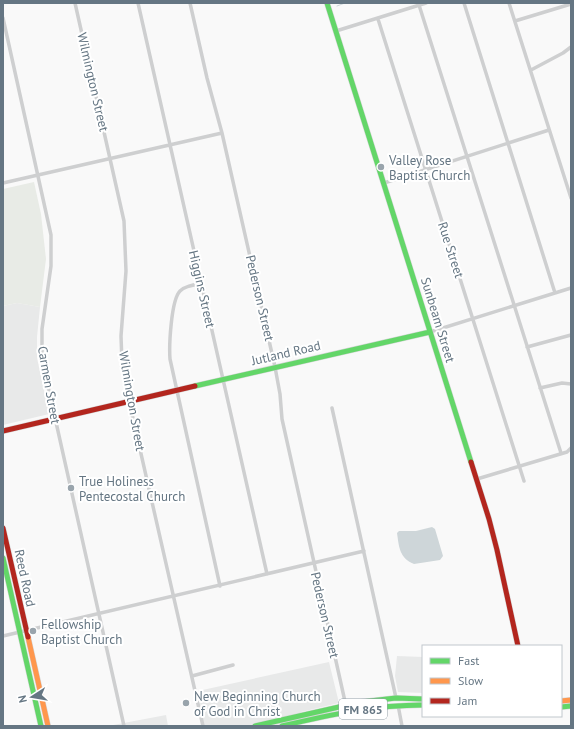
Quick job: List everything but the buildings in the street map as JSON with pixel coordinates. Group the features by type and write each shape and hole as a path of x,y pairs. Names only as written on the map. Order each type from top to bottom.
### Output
{"street":[{"name":"Wilmington Street","path":"75,3 124,221 126,271 121,336 122,363 129,401 203,726"},
{"name":"Higgins Street","path":"138,3 200,284 267,574"},
{"name":"Pederson Street","path":"190,3 207,78 222,133 276,367 282,419 347,711"},
{"name":"Sunbeam Street","path":"327,3 477,479 497,550 518,645"},
{"path":"336,31 426,3"},
{"path":"464,3 555,293"},
{"path":"509,3 571,198"},
{"path":"515,21 571,4"},
{"path":"419,5 561,454"},
{"name":"Carmen Street","path":"3,18 51,235 52,266 43,316 42,340 46,382 124,726"},
{"name":"Rue Street","path":"378,19 524,481"},
{"path":"531,70 564,53 571,47"},
{"path":"384,183 549,130"},
{"path":"3,183 222,133"},
{"path":"200,284 188,286 179,292 175,300 169,340 170,359 220,586"},
{"name":"Jutland Road","path":"3,431 430,332 571,288"},
{"path":"527,347 571,335"},
{"path":"540,388 562,383 571,384"},
{"path":"332,408 396,698"},
{"path":"477,479 561,454 567,452 571,448"},
{"name":"Reed Road","path":"3,528 48,726"},
{"path":"3,636 364,552"},
{"path":"3,558 10,556"},
{"name":"Reed Road","path":"3,558 41,726"},
{"path":"192,676 233,665"},
{"name":"FM 865","path":"256,726 346,705 396,698 422,699"},
{"path":"398,705 402,726"},
{"name":"FM 865","path":"282,726 347,711 398,705 422,705"},
{"path":"39,716 45,714"},
{"path":"299,716 304,721"}],"shaded area":[{"path":"34,182 41,214 46,259 40,307 17,303 3,306 3,189"},
{"path":"17,303 40,307 37,337 37,358 49,414 3,425 3,306"},
{"path":"432,527 435,529 443,556 440,560 414,564 403,555 398,542 397,533 399,531 416,531"},
{"path":"397,656 422,657 422,693 398,692 395,676"},
{"path":"329,662 339,703 301,712 302,726 204,726 198,691"},
{"path":"166,715 168,726 108,726"}],"waterway":[{"path":"337,6 345,3"}],"traffic: fast":[{"path":"327,3 471,462"},
{"path":"195,386 430,332"},
{"path":"3,558 41,726"},
{"path":"255,726 361,702 396,698 422,699"},
{"path":"282,726 370,709 405,705 422,705"},
{"path":"562,707 571,706"}],"traffic: slow":[{"path":"28,637 48,726"},
{"path":"562,701 571,700"}],"traffic: jam":[{"path":"3,431 195,386"},
{"path":"471,462 497,550 518,645"},
{"path":"3,528 28,637"}],"place":[{"name":"Valley Rose Baptist Church","path":"381,167"},
{"name":"True Holiness Pentecostal Church","path":"71,488"},
{"name":"Fellowship Baptist Church","path":"33,631"},
{"name":"New Beginning Church of God in Christ","path":"186,703"}]}
